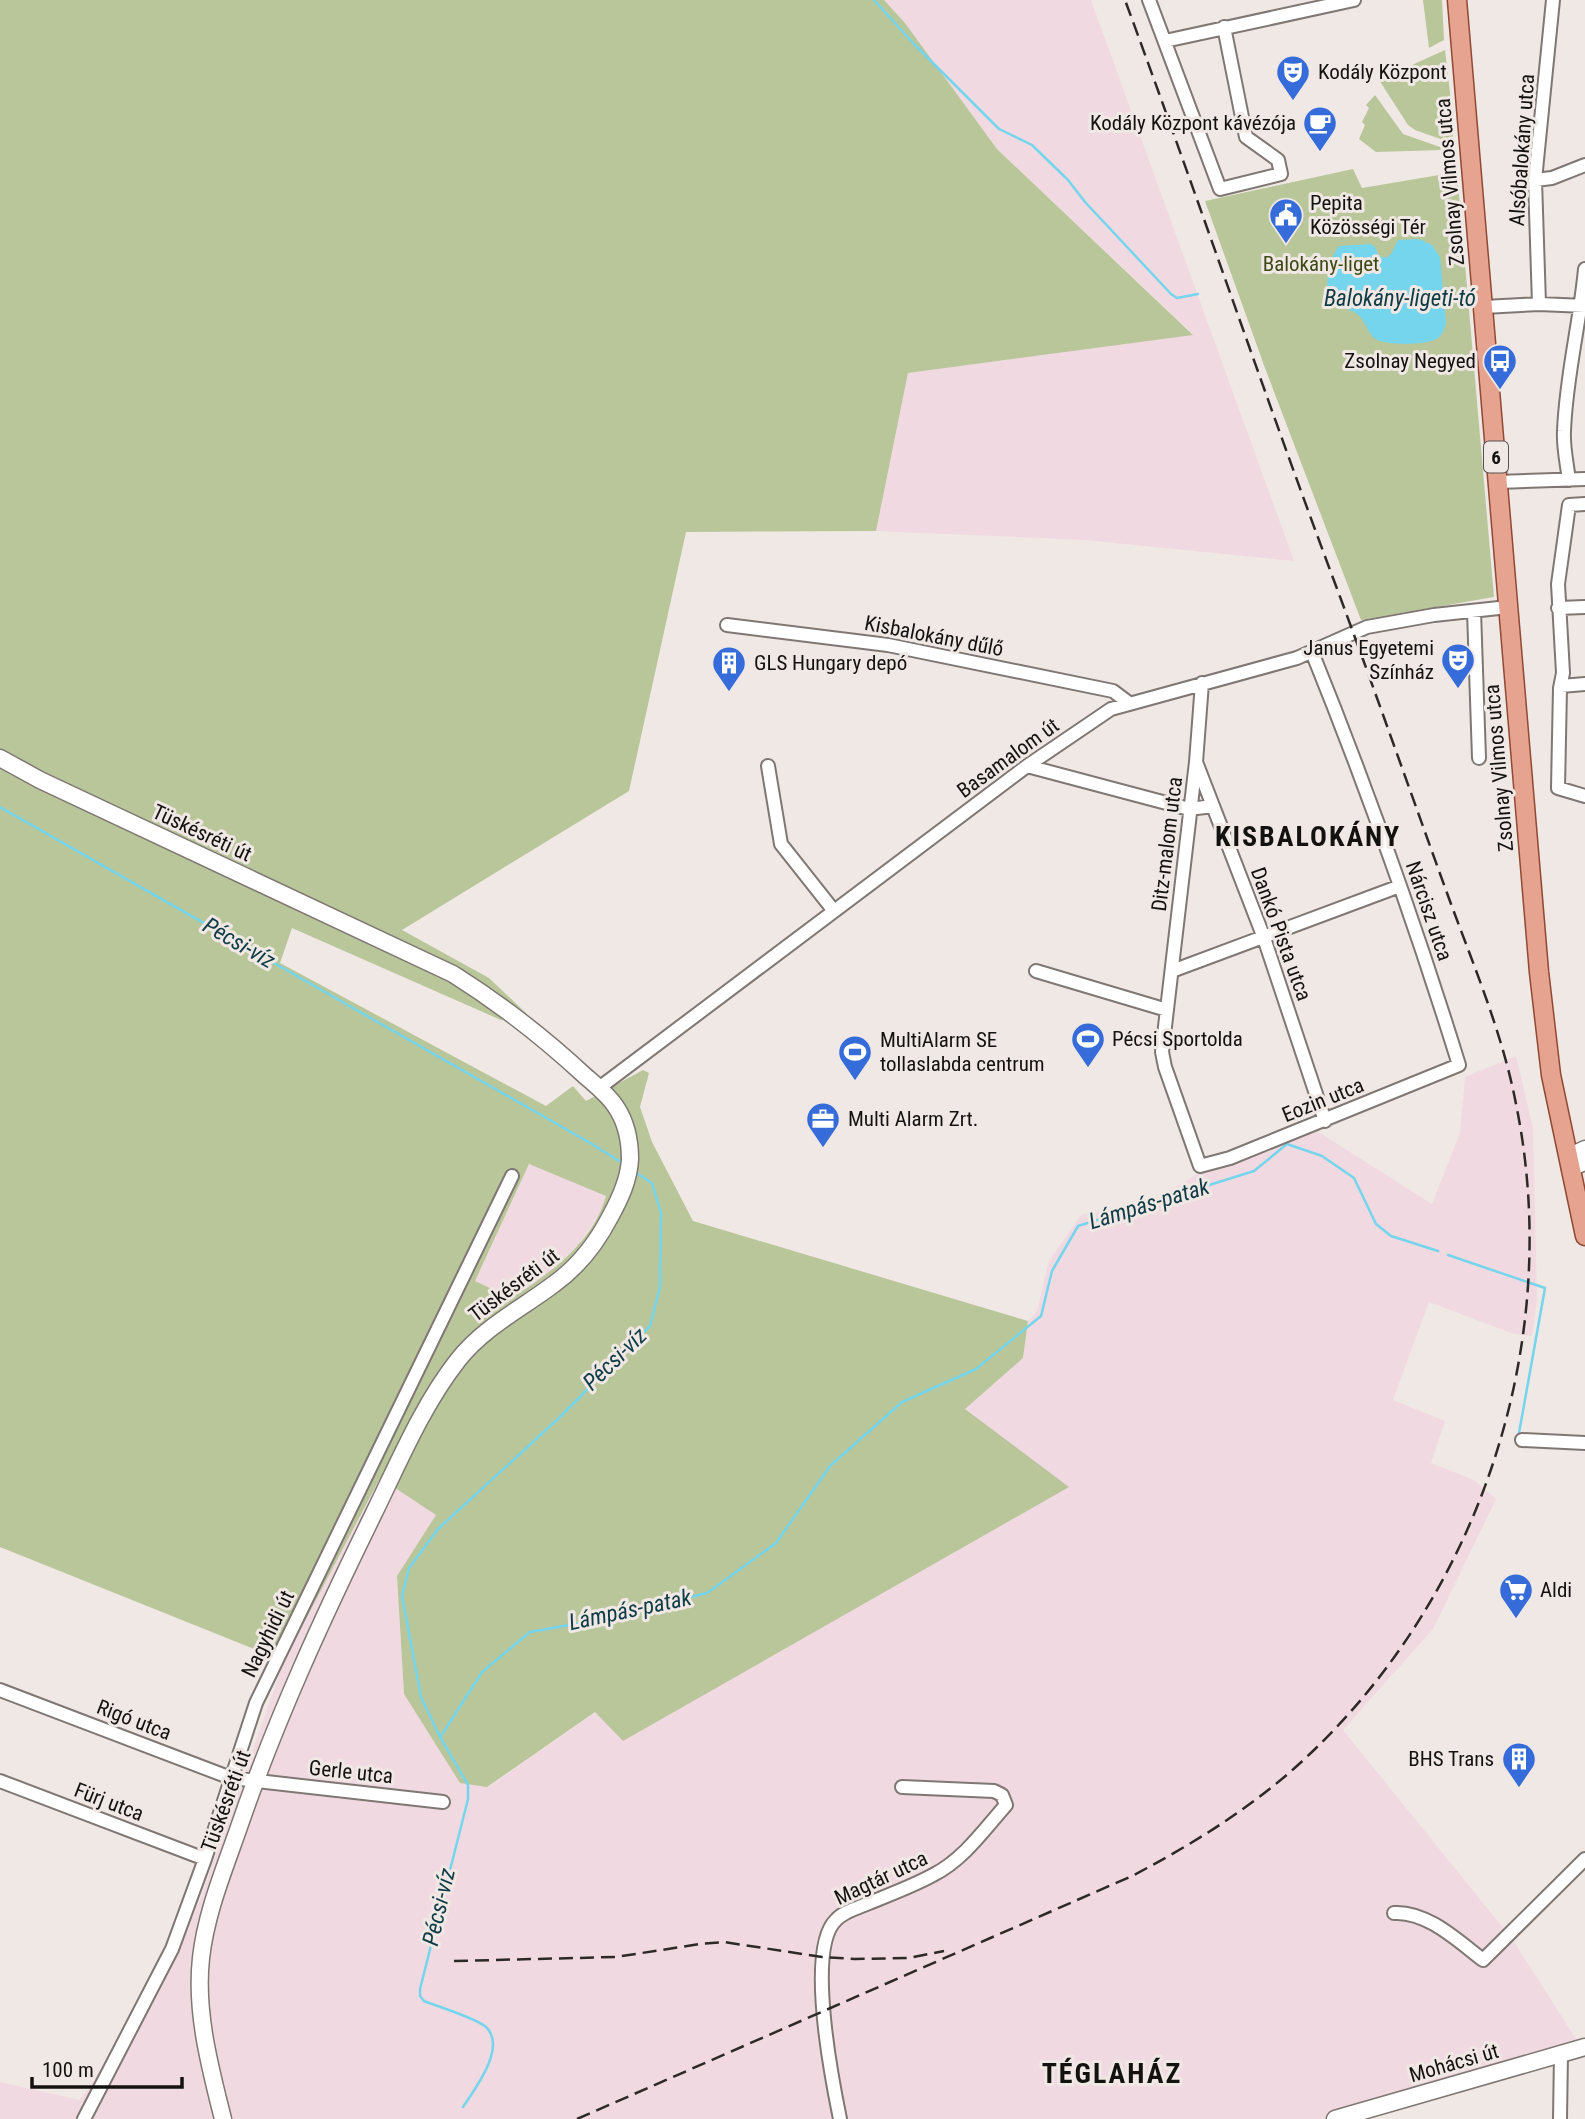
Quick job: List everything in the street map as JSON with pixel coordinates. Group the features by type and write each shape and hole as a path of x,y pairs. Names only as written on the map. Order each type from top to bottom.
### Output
{"main road":[{"name":"Zsolnay Vilmos utca","path":"1457,0 1539,972 1551,1075 1574,1162 1585,1236"}],"street":[{"path":"1149,0 1220,189 1280,174 1278,160 1245,137 1224,27"},
{"path":"1166,41 1354,0"},
{"name":"Alsóbalokány utca","path":"1539,304 1535,180 1553,0"},
{"path":"1535,180 1552,178 1585,164"},
{"path":"1569,480 1564,434 1566,405 1583,306 1585,269"},
{"path":"1484,307 1539,304 1583,306"},
{"path":"1498,482 1585,479"},
{"path":"1585,504 1569,505 1558,584 1565,685 1558,788 1585,796"},
{"name":"Basamalom út","path":"599,1088 1027,766 1111,709 1312,652 1367,627 1508,607"},
{"path":"1558,608 1585,607"},
{"path":"1474,611 1479,758"},
{"name":"Kisbalokány dűlő","path":"727,625 901,648 1113,691 1129,704"},
{"name":"Nárcisz utca","path":"1312,652 1352,749 1459,1066"},
{"name":"Ditz-malom utca","path":"1200,1166 1162,1052 1196,762 1202,683"},
{"path":"1565,685 1585,684"},
{"path":"1565,685 1585,692"},
{"name":"Tüskésréti út","path":"0,758 40,780 453,974 477,989 551,1046 599,1088 621,1116 628,1136 630,1158 627,1179 613,1212 585,1256 554,1285 488,1330 458,1359 430,1400 312,1640 255,1780 208,1918 201,1957 201,2017 223,2119"},
{"name":"Dankó Pista utca","path":"1196,762 1264,938 1325,1121"},
{"path":"768,766 780,844 834,911"},
{"path":"1027,766 1189,809 1213,806"},
{"path":"1172,971 1400,886"},
{"path":"1036,971 1167,1010"},
{"name":"Eozin utca","path":"1200,1166 1230,1158 1459,1066"},
{"path":"1574,1162 1585,1149"},
{"name":"Nagyhidi út","path":"84,2119 172,1949 205,1859 256,1703 512,1176"},
{"path":"1522,1440 1585,1443"},
{"name":"Rigó utca","path":"0,1690 232,1778 255,1780"},
{"name":"Gerle utca","path":"255,1780 443,1802"},
{"name":"Fürj utca","path":"0,1781 205,1859"},
{"name":"Magtár utca","path":"840,2119 832,2080 821,1983 823,1950 832,1924 843,1914 909,1887 947,1867 1006,1805 1002,1795 993,1791 902,1787"},
{"path":"1394,1913 1408,1913 1422,1918 1483,1960 1585,1859"},
{"name":"Mohácsi út","path":"1335,2119 1585,2047"},
{"path":"1560,2119 1561,2054"}],"shaded area":[{"path":"884,0 1091,0 1294,561 1085,540 876,531 908,373 1193,334 997,149 905,23"},
{"path":"1516,1056 1533,1128 1537,1299 1532,1336 1514,1334 1429,1302 1393,1400 1445,1421 1431,1463 1474,1480 1496,1499 1433,1629 1343,1730 1513,1940 1583,2050 1354,2119 0,2119 0,2082 80,2100 165,1979 201,1897 284,1661 380,1478 437,1515 397,1577 404,1693 429,1731 488,1787 596,1712 1068,1487 965,1409 1023,1358 1028,1321 1037,1311 1049,1261 1081,1215 1159,1197 1201,1172 1317,1131 1432,1204 1460,1133 1465,1077"},
{"path":"529,1164 607,1196 602,1210 579,1244 542,1279 511,1298 475,1281"}],"green space":[{"path":"0,0 884,0 905,23 997,149 1193,335 908,373 876,531 686,532 629,791 402,930 489,978 527,1014 501,1020 292,928 280,963 546,1106 573,1086 586,1101 643,1070 649,1073 640,1107 652,1142 693,1221 1028,1321 1023,1358 965,1409 1069,1487 623,1741 595,1712 487,1787 460,1783 404,1694 397,1576 436,1515 380,1478 284,1661 0,1547","holes":["529,1164 606,1196 591,1228 569,1255 511,1298 475,1281"]},
{"path":"1423,0 1442,0 1444,40 1429,48"},
{"path":"1445,50 1454,128 1449,142 1408,125 1379,80"},
{"path":"1375,95 1403,134 1440,147 1441,150 1376,152 1359,139 1365,125 1362,122 1369,108 1366,105"},
{"name":"Balokány-liget","path":"1353,169 1362,188 1457,172 1494,597 1361,620 1205,201"}],"water":[{"name":"Balokány-ligeti-tó","path":"1419,239 1432,245 1440,257 1446,323 1437,339 1429,342 1413,344 1379,341 1371,335 1358,315 1329,301 1328,272 1332,258 1339,246 1371,244 1379,256 1386,258 1398,240"}],"waterway":[{"path":"874,0 999,129 1032,145 1068,180 1085,202 1171,294 1177,298 1198,294"},
{"name":"Pécsi-víz","path":"0,807 624,1164"},
{"name":"Lámpás-patak","path":"441,1736 482,1672 530,1632 603,1619 707,1593 776,1543 830,1466 902,1402 976,1369 1041,1316 1052,1271 1078,1226 1254,1171 1287,1144 1322,1156 1354,1178 1376,1224 1391,1236 1438,1251"},
{"name":"Pécsi-víz","path":"463,2107 487,2068 493,2045 492,2035 486,2027 474,2020 424,2001 420,1996 420,1989 468,1799 468,1785 421,1697 402,1596 409,1568 438,1529 560,1417 650,1326 660,1287 661,1213 652,1183 635,1172"},
{"name":"Lámpás-patak","path":"1448,1255 1545,1288 1519,1433"}],"railway":[{"path":"577,2119 1132,1876 1218,1826 1259,1797 1298,1765 1361,1699 1415,1626 1459,1547 1493,1463 1516,1375 1528,1285 1528,1194 1516,1104 1503,1050 1125,0"},
{"path":"454,1961 616,1957 724,1942 822,1957 855,1959 908,1958 944,1951"}],"place":[{"name":"Kodály Központ","path":"1293,102"},
{"name":"Kodály Központ kávézója","path":"1320,153"},
{"name":"Pepita Közösségi Tér","path":"1286,245"},
{"name":"Zsolnay Negyed","path":"1500,391"},
{"name":"Janus Egyetemi Színház","path":"1458,690"},
{"name":"GLS Hungary depó","path":"729,693"},
{"name":"Pécsi Sportolda","path":"1088,1069"},
{"name":"MultiAlarm SE tollaslabda centrum","path":"855,1082"},
{"name":"Multi Alarm Zrt.","path":"823,1149"},
{"name":"Aldi","path":"1516,1620"},
{"name":"BHS Trans","path":"1519,1789"}],"district":[{"name":"KISBALOKÁNY","path":"1308,836"},
{"name":"TÉGLAHÁZ","path":"1112,2073"}]}
